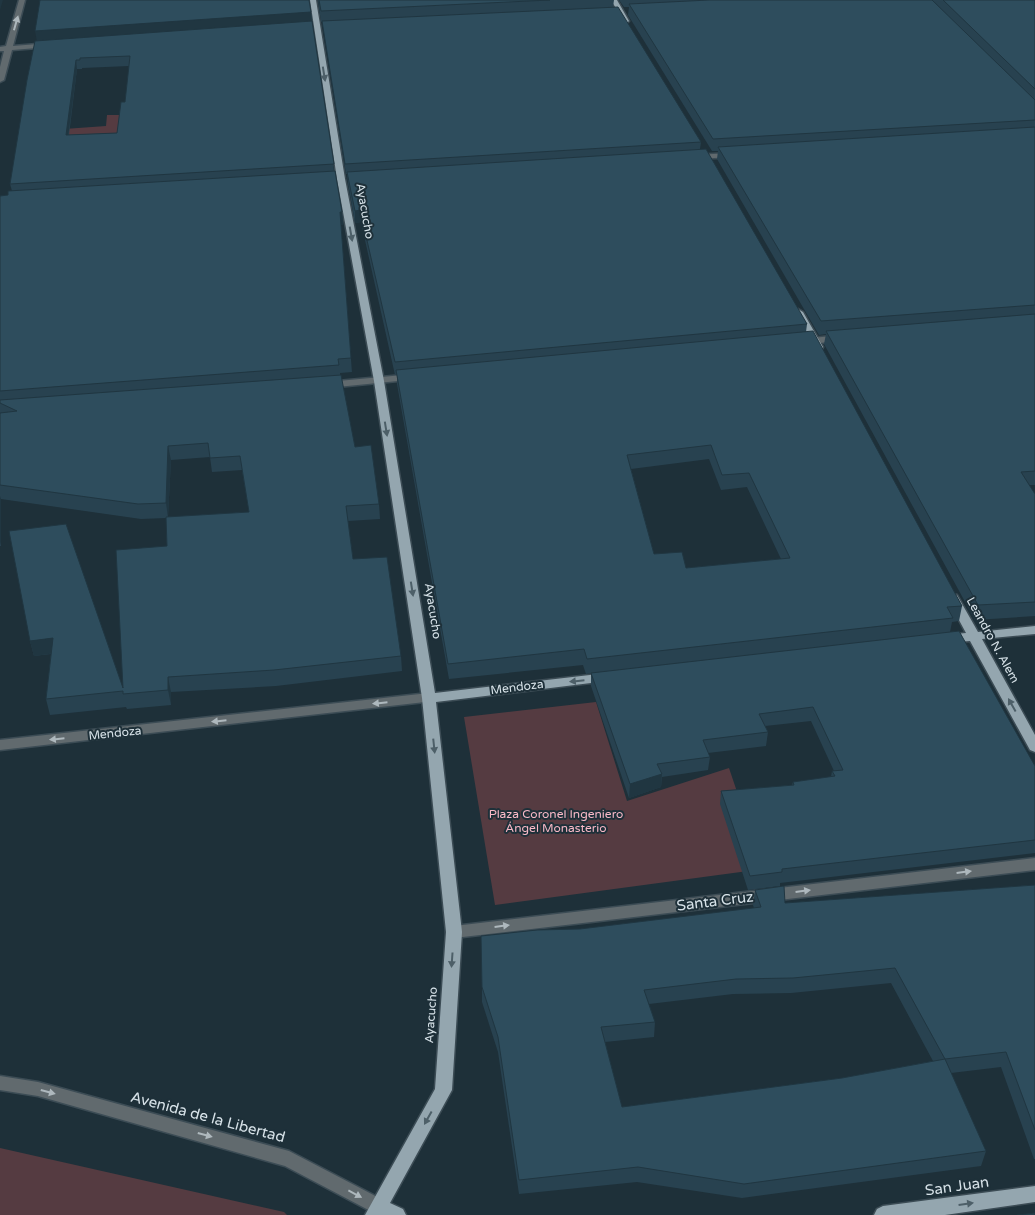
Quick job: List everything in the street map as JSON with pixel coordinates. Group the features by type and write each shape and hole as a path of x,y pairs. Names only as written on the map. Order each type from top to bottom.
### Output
{"main road":[{"name":"Ayacucho","path":"313,0 341,179 379,381 429,698 454,932 443,1090 377,1211"},
{"path":"614,0 630,27"},
{"path":"790,299 824,358"},
{"name":"Leandro N. Alem","path":"950,592 1035,747"},
{"path":"934,640 1035,630"},
{"name":"Mendoza","path":"429,698 620,676"},
{"name":"San Juan","path":"883,1215 1035,1194"},
{"name":"Avenida de la Libertad","path":"377,1211 396,1215"}],"street":[{"path":"0,80 22,0"},
{"path":"307,26 326,25"},
{"path":"0,49 58,45"},
{"path":"679,158 738,154"},
{"path":"332,180 351,179"},
{"path":"795,342 853,337"},
{"path":"319,385 428,376"},
{"name":"Mendoza","path":"0,745 429,698"},
{"name":"Santa Cruz","path":"454,932 1035,864"},
{"name":"Avenida de la Libertad","path":"0,1083 38,1089 289,1159 377,1211"}],"green space":[{"path":"107,115 123,115 119,143 62,146 64,129 106,126"},
{"name":"Plaza Coronel Ingeniero Ángel Monasterio","path":"596,702 627,801 729,768 763,869 495,905 464,717"},
{"path":"0,1148 284,1212 287,1215 0,1215"}],"building":[{"path":"40,0 309,0 311,12 35,31"},
{"path":"319,0 550,0 321,11"},
{"path":"709,0 932,0 1035,100 1035,120 713,139 629,4"},
{"path":"943,0 1035,0 1035,89"},
{"path":"618,7 701,142 345,164 322,21"},
{"path":"312,21 334,164 10,184 35,41","holes":["130,56 125,102 121,102 117,133 66,135 76,60 80,60 80,58"]},
{"path":"1035,127 1035,305 821,321 718,147"},
{"path":"706,149 807,324 395,362 360,210 355,211 347,172"},
{"path":"335,171 342,212 340,212 351,358 338,359 339,365 0,391 0,196 8,195 8,191"},
{"path":"1035,314 1035,471 1021,472 1035,494 1035,602 978,605 826,331"},
{"path":"813,331 962,606 947,607 953,618 587,659 584,649 448,664 396,370","holes":["711,445 722,475 749,473 790,558 686,568 682,552 654,554 627,455"]},
{"path":"341,375 355,447 371,445 379,504 346,506 353,559 387,557 401,656 274,670 168,677 168,690 123,694 123,691 46,699 53,638 30,641 9,531 66,524 123,688 116,550 167,546 166,517 249,512 240,456 210,458 208,443 168,446 166,503 138,504 0,485 0,413 17,411 0,403 0,400"},
{"path":"959,631 1035,766 1035,840 782,869 782,872 750,876 721,791 794,785 793,782 835,776 832,771 843,770 813,707 759,714 768,732 703,740 710,757 657,764 662,774 630,784 591,673"},
{"path":"1035,885 1035,1130 1006,1052 945,1059 986,1151 744,1184 638,1167 519,1180 498,1037 482,987 481,936 537,930 580,929 761,907 755,890 784,886 785,903","holes":["895,968 945,1059 842,1078 622,1107 601,1027 655,1022 644,990 736,979 793,978"]},
{"path":"1035,1213 1035,1215 1017,1215"}]}
